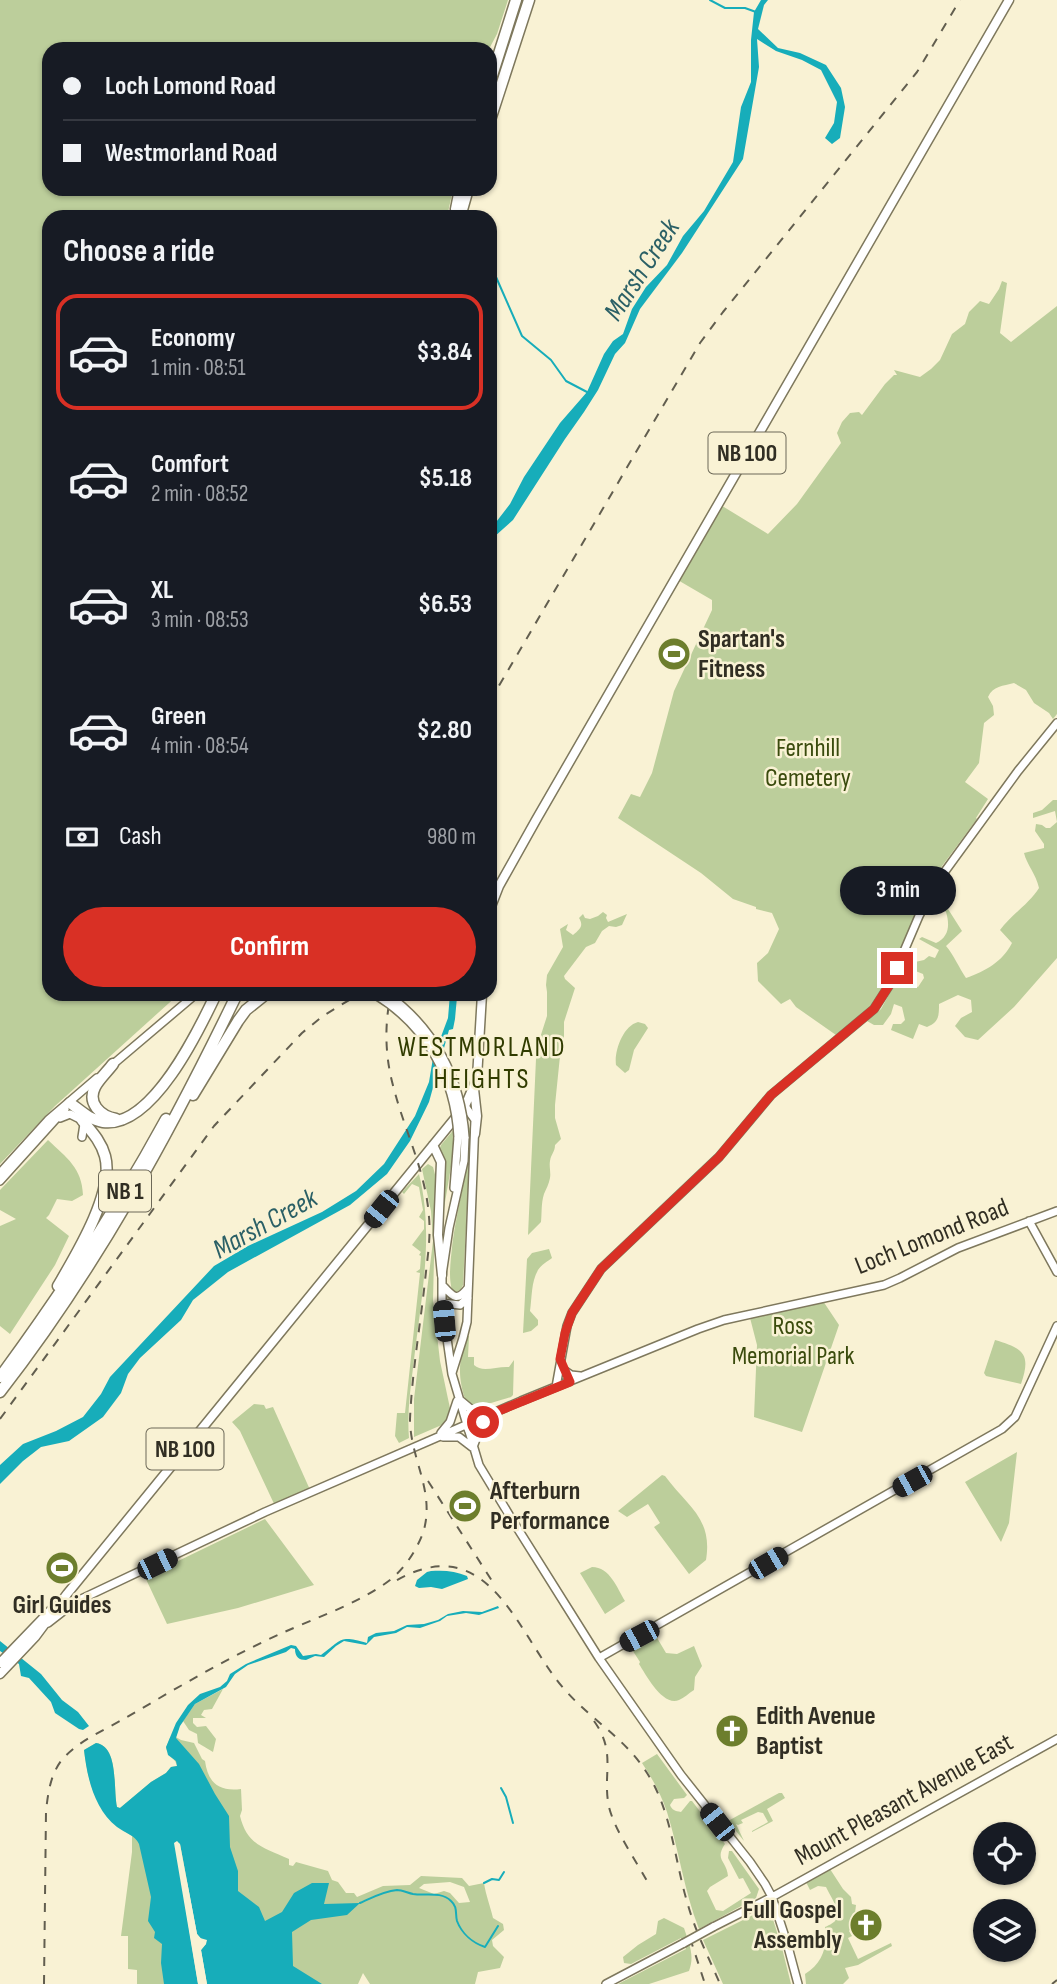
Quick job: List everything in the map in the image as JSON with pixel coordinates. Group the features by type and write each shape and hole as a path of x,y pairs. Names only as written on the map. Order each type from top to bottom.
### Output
{"highway":[{"path":"497,60 516,0"},
{"path":"497,98 529,0"},
{"path":"70,1103 103,1122 114,1122 135,1113 179,1064 213,1001"},
{"name":"NB 1","path":"0,1377 72,1276 122,1195 177,1100 226,1001"},
{"name":"NB 1","path":"0,1392 84,1271 141,1179 234,1001"},
{"path":"141,1179 229,1035 246,1010 256,1001"},
{"path":"113,1065 97,1084 93,1100 99,1112 106,1117 123,1119"},
{"path":"26,1339 70,1265 101,1199 107,1177 105,1156 96,1136 82,1120"},
{"path":"82,1137 90,1134 96,1136"},
{"path":"0,1398 20,1366"}],"main road":[{"name":"NB 100","path":"497,891 1009,0"},
{"path":"556,1387 565,1333 572,1313 606,1262 719,1157 771,1095 874,1009 890,984 935,885 1018,771 1057,723"},
{"path":"0,1173 48,1120 188,1001"},
{"path":"385,1001 413,1024 438,1060 454,1101 462,1137"},
{"path":"396,1001 415,1017 442,1055 458,1090 463,1113 464,1161 442,1275"},
{"name":"NB 100","path":"3,1668 465,1106 477,1078 482,1001"},
{"path":"452,1374 465,1330 468,1297 477,1116 474,1086"},
{"path":"0,1181 70,1103"},
{"path":"70,1103 82,1120 82,1137"},
{"path":"465,1106 473,1116 475,1134"},
{"path":"59,1118 70,1114 82,1120"},
{"path":"452,1122 464,1119 470,1121 475,1134"},
{"path":"433,1145 441,1162 438,1235 445,1332 452,1374 479,1465 598,1658 681,1775 758,1873 772,1897 798,1984"},
{"path":"421,1160 436,1165 440,1179"},
{"name":"Loch Lomond Road","path":"44,1626 75,1602 276,1508 556,1387 714,1323 884,1284 958,1248 1057,1210"},
{"path":"1029,1220 1057,1272"},
{"path":"442,1285 456,1297 462,1296 468,1287"},
{"path":"442,1303 460,1306 468,1297"},
{"path":"598,1658 1003,1429 1014,1417 1057,1326"},
{"path":"560,1359 570,1382"},
{"path":"565,1371 571,1375 586,1375"},
{"path":"458,1397 472,1410 491,1414 481,1426 473,1448"},
{"path":"435,1438 450,1422 458,1397"},
{"path":"435,1438 456,1436 473,1448"},
{"name":"NB 100","path":"18,1650 44,1626 66,1594"},
{"path":"66,1594 75,1602"},
{"name":"Mount Pleasant Avenue East","path":"606,1984 772,1897 1057,1740"}],"green space":[{"path":"0,0 508,0 493,42 42,42 42,196 452,196 448,210 42,210 42,1001 171,1001 55,1106 0,1164"},
{"name":"Fernhill Cemetery","path":"1002,281 1007,283 1000,333 1011,342 1057,306 1057,714 1053,719 1034,703 1026,690 1014,683 990,693 988,697 994,715 984,723 979,763 965,782 988,799 919,905 883,989 872,1005 836,1035 796,1007 790,999 781,1004 758,981 757,963 768,953 779,929 772,913 733,899 701,873 618,818 631,794 640,797 652,773 674,691 712,610 712,600 676,579 719,504 768,534 797,504 841,443 837,433 850,413 859,412 862,415 885,384 897,375 894,370 920,377 931,369 940,360 952,334 965,324 969,312 980,301 989,304"},
{"path":"1053,800 1057,800 1057,822 1055,811 1033,818 1033,813 1042,810"},
{"path":"1057,822 1057,958 1014,1007 978,1040 965,1037 955,1026 961,1018 972,1012 971,1000 958,995 939,1004 936,1021 927,1027 919,1024 913,1039 891,1030 893,1024 901,1024 905,1020 902,1007 894,1004 883,1025 874,1025 867,1021 881,1009 897,980 907,981 918,987 924,978 923,974 913,970 913,963 902,978 899,977 910,954 915,962 929,956 935,958 939,950 919,939 922,937 936,943 946,934 946,912 933,900 936,898 948,909 962,931 946,946 966,978 987,969 1003,956 1012,943 1000,930 1039,888 1024,853 1044,848 1035,831 1036,824 1050,828"},
{"path":"603,912 607,915 608,922 627,914 622,925 609,926 602,931 595,943 586,947 564,976 575,988 564,1022 555,1105 555,1118 561,1139 555,1145 550,1163 550,1178 543,1197 541,1222 528,1235 536,1059 547,1016 547,975 563,947 560,929 568,924 566,930 573,935 580,927 579,918 583,914 590,919"},
{"path":"638,1022 648,1028 634,1050 629,1070 625,1073 616,1065 618,1046 628,1028"},
{"path":"460,1122 468,1124 471,1131 463,1285 457,1292 452,1290 450,1265 469,1137 454,1137 443,1214 439,1150"},
{"path":"48,1140 76,1170 83,1195 72,1201 57,1199 46,1218 69,1236 55,1265 10,1334 0,1326 0,1226 16,1219 0,1210 0,1190"},
{"path":"428,1164 433,1167 436,1178 433,1300 440,1361 451,1413 444,1424 414,1437 414,1399 433,1241 431,1211 422,1169"},
{"path":"419,1174 426,1222 425,1271 410,1395 409,1438 399,1443 395,1436 397,1413 405,1413 420,1273 416,1272 420,1269 421,1252 412,1245 424,1229 424,1221 419,1217 423,1210 419,1187 412,1184 404,1194 402,1192"},
{"path":"549,1249 552,1258 538,1270 532,1290 530,1311 538,1320 538,1325 523,1333 527,1259 532,1253"},
{"name":"Ross Memorial Park","path":"821,1298 839,1325 802,1432 754,1417 757,1345 749,1314"},
{"path":"466,1336 469,1336 468,1357 474,1357 474,1365 477,1367 509,1367 514,1360 511,1397 476,1406 466,1402 460,1369"},
{"path":"995,1340 1022,1353 1025,1365 1021,1384 986,1376 984,1373"},
{"path":"254,1404 264,1405 266,1409 273,1407 311,1492 276,1508 240,1431 232,1422"},
{"path":"1017,1452 1009,1523 1001,1542 965,1482"},
{"path":"662,1475 696,1514 706,1533 706,1560 689,1574 654,1527 660,1523 648,1504 627,1517 618,1511"},
{"path":"265,1519 314,1585 238,1608 167,1624 145,1577"},
{"path":"592,1567 608,1574 625,1601 605,1614 580,1573"},
{"path":"653,1631 666,1653 677,1654 694,1646 702,1666 695,1677 694,1690 679,1700 673,1701 661,1695 629,1645"},
{"path":"223,1689 212,1709 204,1710 201,1715 206,1718 193,1718 197,1727 206,1726 216,1739 213,1752 198,1743 197,1734 189,1730 183,1721 195,1704"},
{"path":"174,1736 194,1743 205,1761 209,1775 220,1787 241,1789 240,1816 252,1839 264,1848 289,1859 289,1865 293,1866 296,1862 328,1871 332,1880 338,1882 346,1893 354,1893 357,1897 383,1886 410,1885 421,1876 462,1878 469,1886 484,1883 493,1918 503,1924 504,1930 492,1940 493,1946 504,1957 500,1968 478,1972 475,1984 370,1984 363,1973 358,1984 207,1984 201,1947 206,1944 175,1842 198,1984 137,1984 137,1970 128,1969 128,1936 121,1936 132,1836 111,1819 97,1800 84,1750 96,1743 108,1752 114,1769 117,1807 120,1808 171,1767 177,1766 166,1748 170,1738","holes":["450,1882 464,1887 470,1902 459,1903 450,1893 444,1891 434,1894 419,1888 424,1884"]},
{"path":"657,1754 687,1795 674,1799 670,1805 672,1808 681,1812 692,1801 725,1844 721,1857 728,1876 707,1891 716,1910 723,1911 751,1893 743,1878 739,1879 728,1858 729,1851 732,1851 759,1889 756,1898 699,1929 667,1812 642,1763"},
{"path":"779,1793 785,1798 767,1809 773,1821 752,1832 768,1822 763,1813 758,1812 741,1820 743,1823 736,1824 744,1841 728,1821"},
{"path":"830,1869 851,1897 852,1904 856,1905 849,1931 852,1936 848,1938 858,1959 891,1943 892,1946 858,1965 845,1968 849,1978 843,1984 806,1984 805,1974 816,1965 822,1954 826,1941 825,1927 835,1922 837,1913 826,1887 818,1886 810,1890 806,1882"},
{"path":"765,1909 771,1913 791,1984 723,1984 703,1940"},
{"path":"664,1918 684,1928 691,1955 689,1971 649,1984 618,1984 686,1949 681,1938 631,1964 624,1963 623,1957 656,1934 658,1921"}],"water":[{"path":"761,0 768,0 764,5 758,29 778,48 800,53 826,65 841,88 845,107 840,138 832,144 825,138 834,123 837,102 821,70 776,51 757,39 759,67 743,159 682,253 640,309 625,343 615,354 584,412 513,520 497,534 497,521 510,504 524,477 560,423 587,392 604,354 613,341 623,334 632,309 646,287 667,265 683,236 704,211 733,162 741,107 751,82 754,12"},
{"path":"449,1001 457,1001 453,1029 449,1030 429,1102 410,1141 387,1174 350,1205 228,1272 193,1300 181,1320 140,1358 128,1374 121,1393 103,1417 69,1441 41,1447 0,1484 0,1465 23,1444 83,1417 110,1377 214,1266 248,1246 322,1212 356,1191 384,1164 415,1116 429,1082 433,1058 448,1018"},
{"path":"431,1571 454,1572 467,1576 468,1579 442,1589 415,1586 417,1580"},
{"path":"498,1606 499,1608 479,1615 466,1613 447,1616 420,1628 407,1627 396,1633 374,1637 366,1645 344,1641 324,1657 301,1659 295,1649 291,1648 248,1665 235,1674 226,1687 195,1704 180,1726 176,1738 199,1764 229,1816 230,1847 238,1871 238,1891 259,1907 265,1921 282,1912 294,1893 312,1883 329,1883 324,1904 360,1903 347,1915 311,1920 292,1932 293,1966 322,1984 207,1984 201,1950 206,1944 197,1934 180,1844 175,1842 198,1984 164,1984 162,1944 154,1938 155,1932 148,1921 151,1897 139,1844 109,1820 97,1802 87,1771 84,1750 96,1743 108,1752 114,1769 117,1807 120,1808 171,1767 177,1766 176,1761 168,1755 166,1747 176,1723 188,1705 200,1694 220,1687 230,1674 246,1664 291,1645 296,1646 303,1656 321,1655 342,1640 367,1643 368,1637 376,1633 394,1631 407,1625 424,1624 448,1614 463,1611 482,1612"},
{"path":"0,1641 41,1674 62,1700 78,1712 89,1726 83,1730 79,1729 55,1713 51,1702 29,1678 21,1676 19,1664 0,1651"}],"pier":[{"path":"177,1841 180,1844 197,1934 207,1940 201,1950 207,1984 204,1984 197,1950 203,1942 198,1941 194,1935 185,1888 201,1984 198,1984 174,1843"}],"waterway":[{"path":"710,0 725,8 745,8 756,12"},
{"path":"497,279 522,336 551,360 566,381 587,392"},
{"path":"501,1788 513,1823"},
{"path":"484,1883 492,1879 499,1880 504,1872"},
{"path":"360,1903 382,1893 397,1890 443,1896 455,1906 457,1921 465,1934 485,1947 498,1926"}],"railway":[{"path":"497,689 700,343 917,72 960,0"},
{"path":"0,1419 214,1126 302,1033 348,1001"},
{"path":"44,1984 46,1811 52,1779 61,1761 92,1736 221,1663 378,1588 405,1565 423,1533 426,1518 425,1489 414,1448 410,1419 430,1233 424,1184 391,1077 386,1030 390,1001"},
{"path":"428,1481 494,1584"},
{"path":"397,1580 429,1568 456,1568 479,1578 499,1596 516,1618 565,1690 636,1758 646,1771 661,1801 691,1915 720,1984"},
{"path":"594,1721 605,1743 607,1754 609,1807 620,1835 647,1881"},
{"path":"690,1938 705,1984"},
{"path":"1052,1984 1057,1980"}],"place":[{"name":"Spartan's Fitness","path":"674,654"},
{"name":"Afterburn Performance","path":"465,1506"},
{"name":"Girl Guides","path":"62,1568"},
{"name":"Edith Avenue Baptist","path":"732,1731"},
{"name":"Full Gospel Assembly","path":"866,1925"}],"district":[{"name":"WESTMORLAND HEIGHTS","path":"482,1063"}],"route":[{"path":"483,1422 491,1414 570,1382 560,1359 565,1333 572,1313 601,1269 719,1157 771,1095 874,1009 897,968"}],"water label":[{"name":"Marsh Creek","path":"642,270"},
{"name":"Marsh Creek","path":"265,1224"}]}
